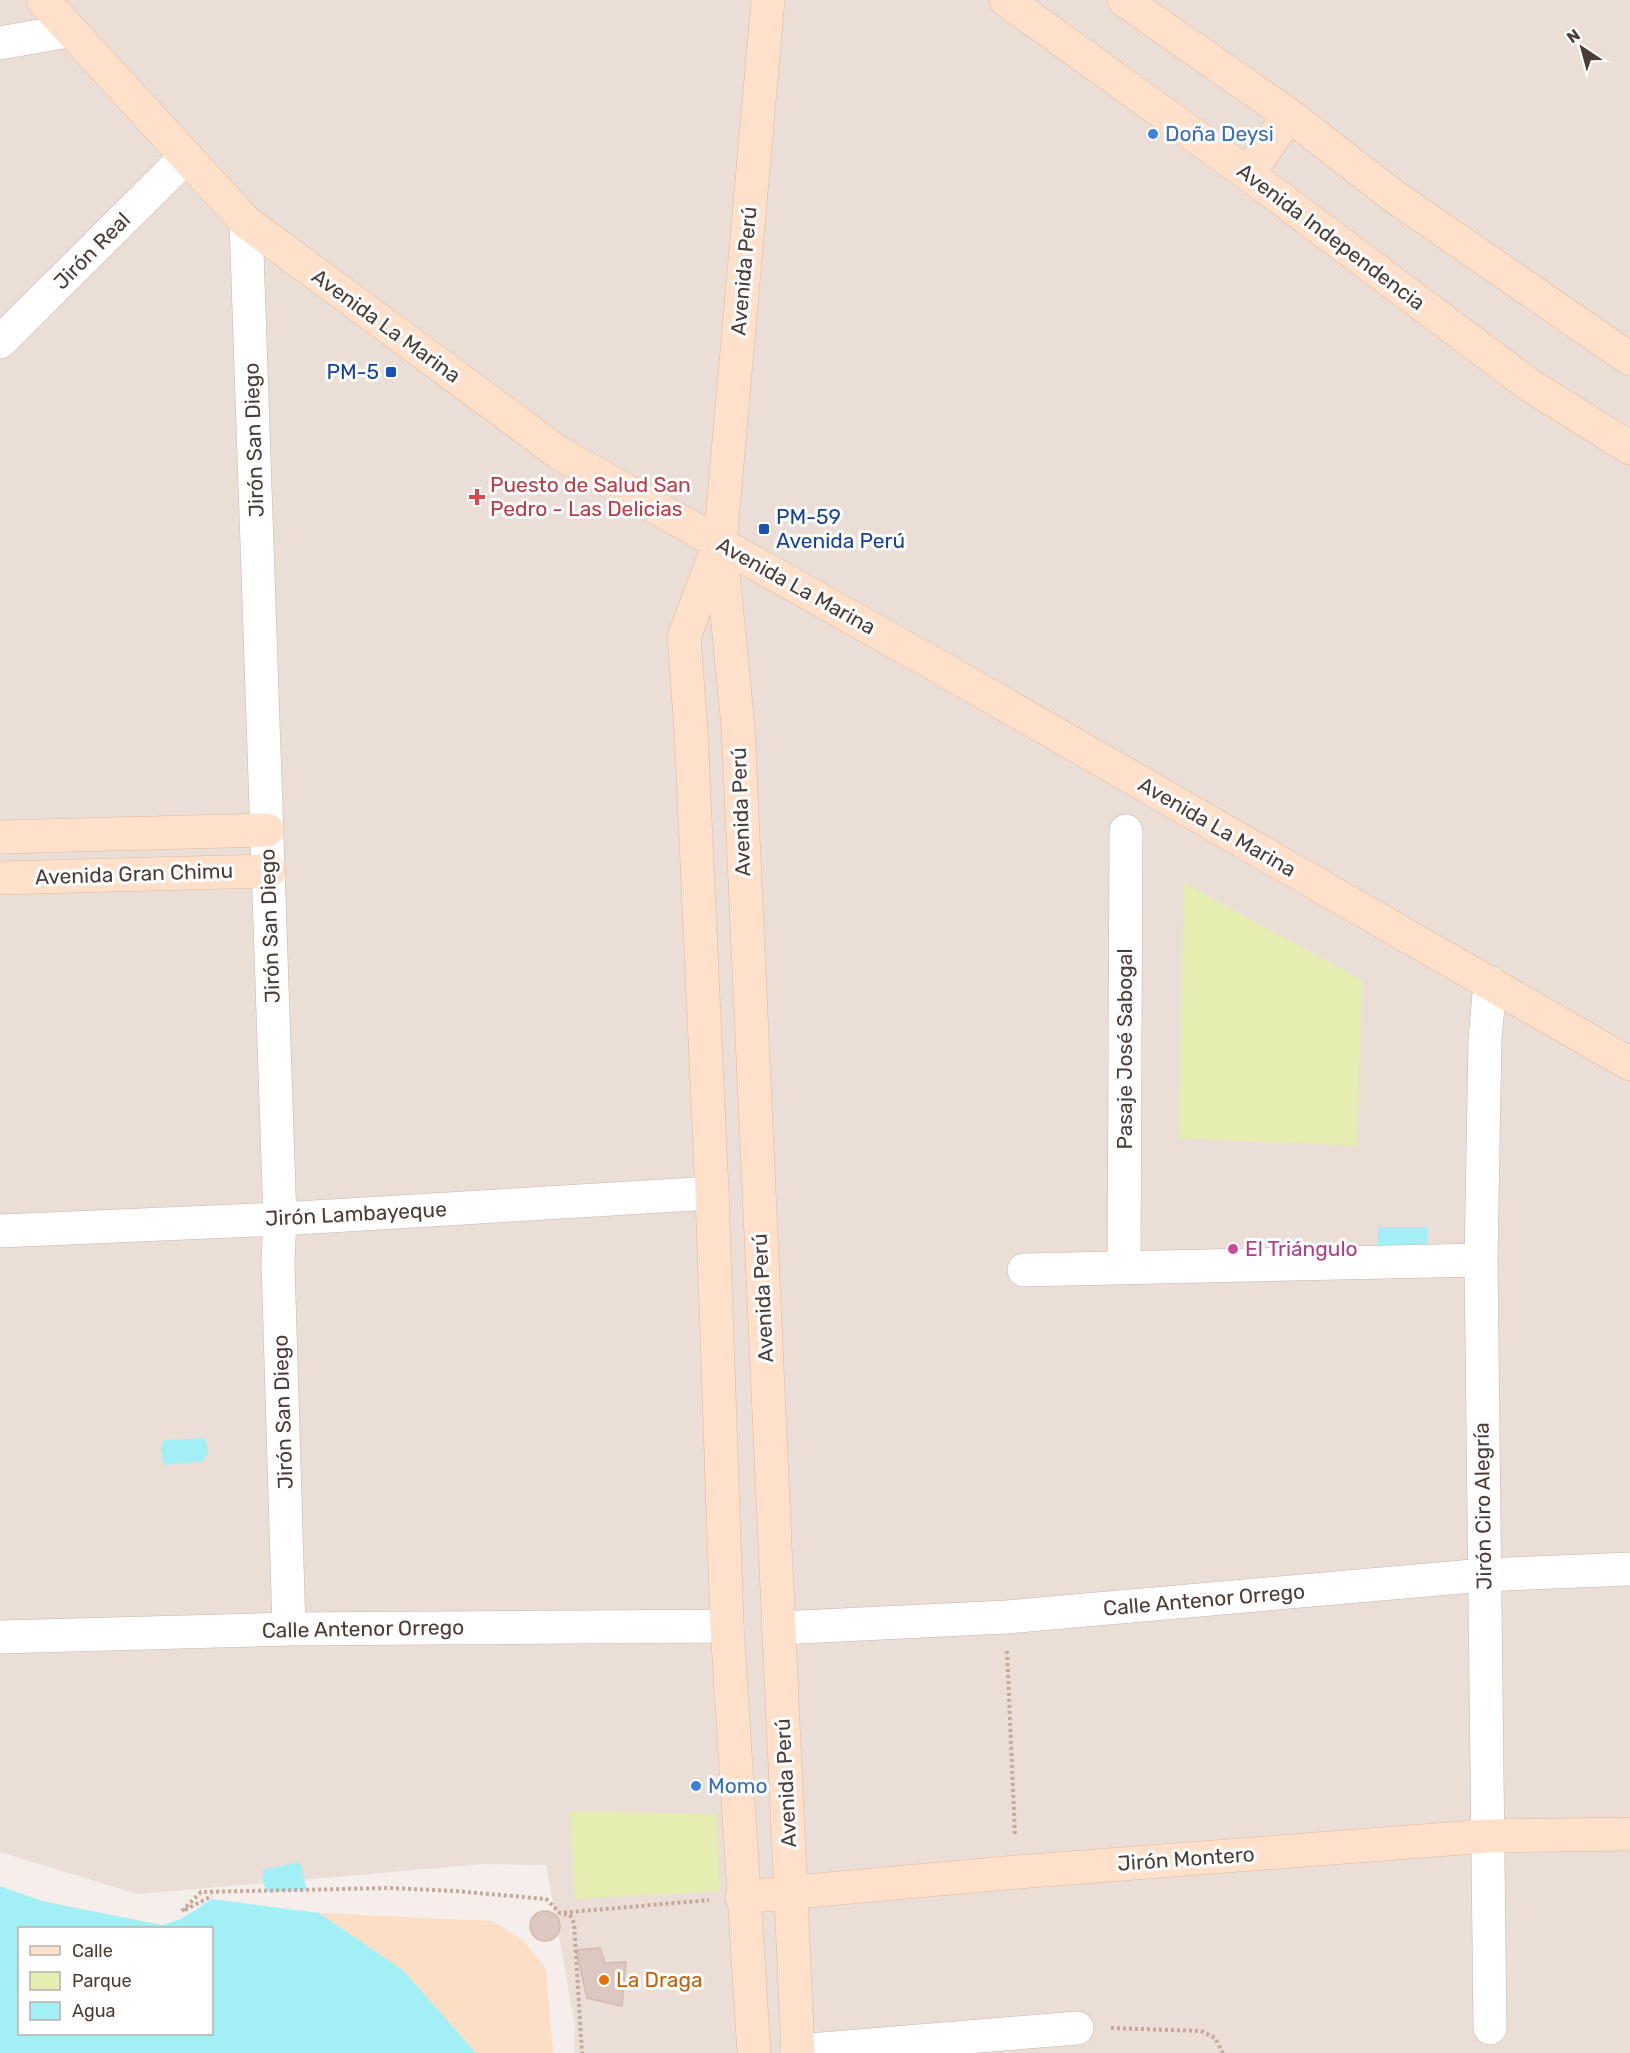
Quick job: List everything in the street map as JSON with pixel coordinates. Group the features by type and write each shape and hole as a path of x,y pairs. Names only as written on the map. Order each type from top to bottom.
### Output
{"street":[{"name":"Avenida La Marina","path":"43,0 68,31 246,222 559,453 1630,1064"},
{"name":"Avenida Perú","path":"768,0 720,543 738,726 797,2052"},
{"name":"Avenida Independencia","path":"1006,0 1248,174 1531,386 1630,448"},
{"path":"1124,0 1289,115 1392,195 1630,359"},
{"path":"0,43 68,31"},
{"path":"1248,174 1289,115"},
{"name":"Jirón Real","path":"0,342 185,158"},
{"name":"Jirón San Diego","path":"246,222 280,1219 278,1263 290,1629"},
{"name":"Avenida Perú","path":"720,543 684,637 691,731 712,1193 727,1626 742,1897 754,2053"},
{"name":"Avenida Gran Chimu","path":"0,837 267,830"},
{"name":"Pasaje José Sabogal","path":"1124,1268 1126,831"},
{"name":"Avenida Gran Chimu","path":"0,878 268,871"},
{"name":"Jirón Ciro Alegría","path":"1490,983 1485,1040 1481,1260 1490,2028"},
{"name":"Jirón Lambayeque","path":"0,1232 280,1219 712,1193"},
{"path":"1024,1270 1481,1260"},
{"path":"714,1299 763,1298"},
{"name":"Calle Antenor Orrego","path":"779,1628 1006,1617 1484,1575 1630,1569"},
{"name":"Calle Antenor Orrego","path":"0,1637 290,1629 727,1626"},
{"name":"Jirón Montero","path":"742,1897 1017,1872 1488,1836 1630,1834"},
{"path":"797,2052 1077,2028"}],"path":[{"path":"1006,1617 1017,1872"},
{"path":"212,1896 182,1911 201,1892 389,1888 546,1899 560,1912 570,1916 574,1923 582,2053"},
{"path":"560,1912 742,1897"},
{"path":"1077,2028 1150,2027 1202,2031 1215,2038 1223,2053"}],"shaded area":[{"path":"0,0 1630,0 1630,2053 574,2053 575,2025 546,1865 484,1864 137,1894 0,1852"}],"green space":[{"path":"1184,883 1362,980 1357,1146 1179,1138"},
{"path":"570,1811 717,1814 720,1891 575,1899"}],"sand":[{"path":"319,1913 492,1921 523,1940 546,1969 553,2053 476,2053 403,1970"}],"water":[{"path":"1378,1227 1428,1227 1427,1252 1378,1252"},
{"path":"205,1438 208,1453 203,1461 164,1465 161,1449 164,1440"},
{"path":"300,1862 307,1890 269,1892 263,1884 263,1870"},
{"path":"0,1886 42,1901 162,1925 181,1919 212,1899 319,1913 403,1970 476,2053 0,2053"}],"building":[{"path":"545,1911 556,1915 560,1926 556,1937 545,1941 534,1937 530,1926 534,1915"},
{"name":"La Draga","path":"600,1948 605,1963 626,1962 622,2006 587,1998 576,1950"}],"place":[{"name":"Doña Deysi","path":"1153,134"},
{"name":"PM-5","path":"391,372"},
{"name":"Puesto de Salud San Pedro - Las Delicias","path":"477,497"},
{"name":"PM-59 Avenida Perú","path":"764,529"},
{"name":"El Triángulo","path":"1233,1249"},
{"name":"Momo","path":"696,1786"},
{"name":"La Draga","path":"604,1980"}]}
